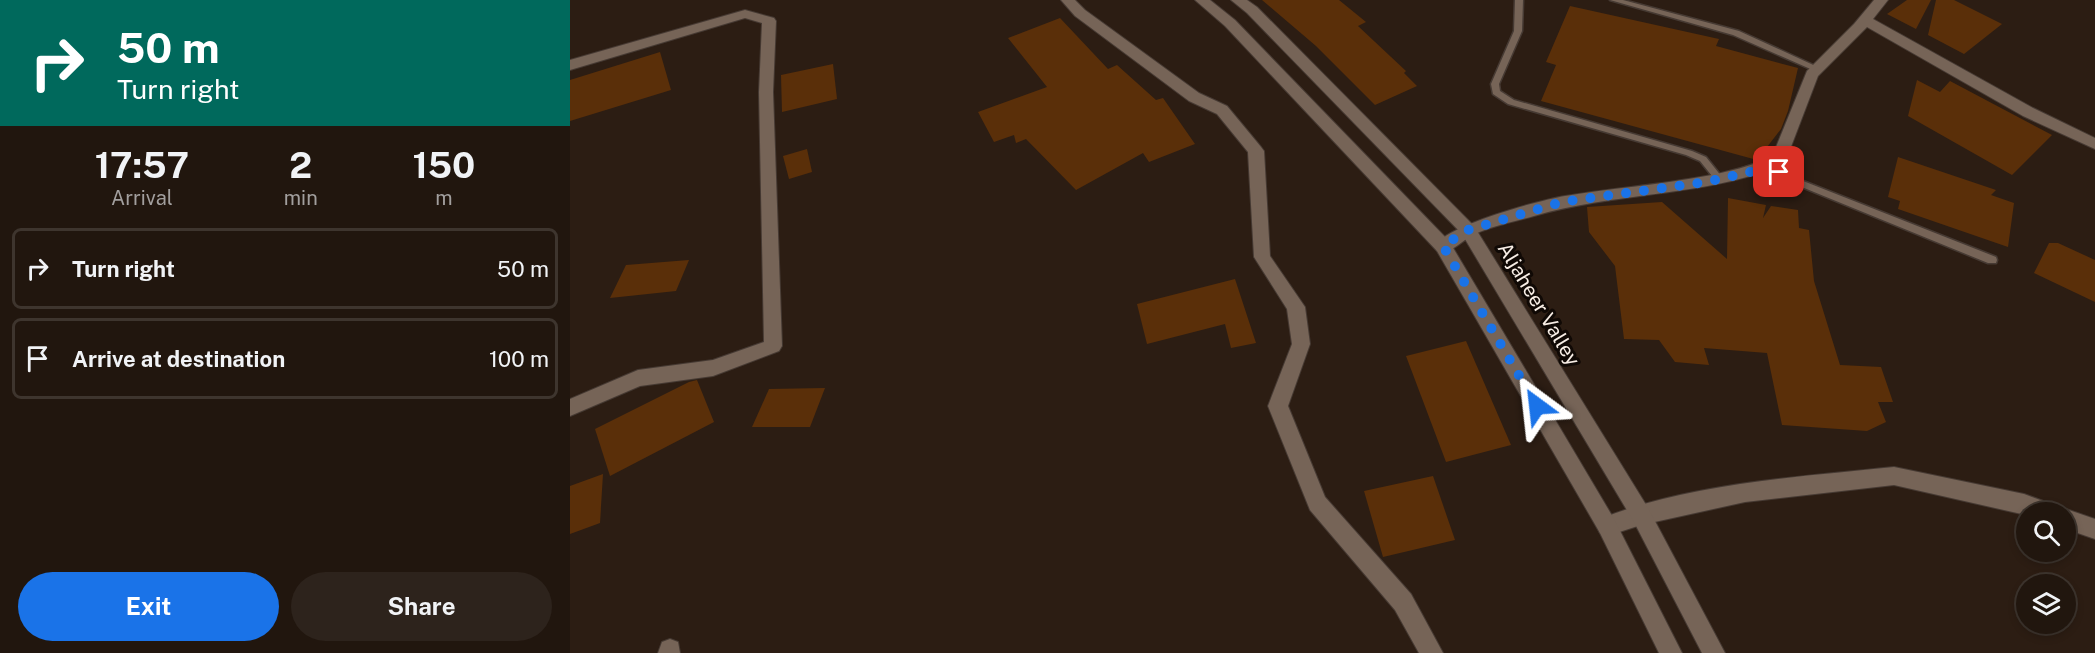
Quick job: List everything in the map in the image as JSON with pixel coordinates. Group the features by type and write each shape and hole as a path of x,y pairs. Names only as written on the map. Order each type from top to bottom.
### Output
{"street":[{"path":"1068,0 1080,13 1194,97 1222,110 1256,151 1262,257 1296,307 1301,344 1278,406 1317,503 1403,602 1432,653"},
{"path":"1202,0 1230,23 1443,246 1607,526 1671,653"},
{"name":"Aljaheer Valley","path":"1238,0 1252,10 1468,230 1641,515 1714,653"},
{"path":"1443,246 1468,230 1562,202 1719,179 1778,161 1812,74 1865,20 1881,0"},
{"path":"570,65 745,14 769,21 766,92 773,346 713,369 638,378 570,408"},
{"path":"1865,20 2028,112 2095,144"},
{"path":"1607,526 1641,515 1745,492 1894,476 2016,502"},
{"path":"2076,522 2095,529"}],"lane":[{"path":"1519,0 1518,31 1495,84 1496,92 1511,102 1689,153 1703,159 1719,179"},
{"path":"1614,0 1736,33 1818,69"},
{"path":"1767,165 1790,179 1992,260"}],"building":[{"path":"1262,0 1339,0 1366,22 1358,26 1406,71 1404,73 1417,86 1375,105 1316,46"},
{"path":"1907,0 1931,0 1916,29 1887,14"},
{"path":"1936,0 1954,0 2002,24 1964,54 1928,35"},
{"path":"1570,6 1719,39 1716,46 1798,68 1788,111 1781,129 1757,160 1541,101 1556,65 1546,62"},
{"path":"1060,18 1108,69 1117,65 1156,100 1163,98 1195,144 1149,162 1143,153 1076,190 1026,139 1016,143 1014,135 994,142 978,112 1047,87 1008,38"},
{"path":"660,52 671,90 570,121 570,80"},
{"path":"833,64 837,99 782,112 781,75"},
{"path":"1917,80 1940,92 1950,81 2052,135 2012,175 1908,116"},
{"path":"807,149 812,172 789,179 783,156"},
{"path":"1898,157 1996,190 1991,195 2014,203 2008,247 1898,209 1900,201 1888,197"},
{"path":"1728,198 1766,205 1763,218 1771,206 1798,210 1799,228 1809,230 1814,281 1840,365 1881,367 1893,402 1878,402 1886,422 1867,431 1782,425 1767,353 1704,348 1709,365 1675,362 1659,340 1624,339 1615,266 1589,232 1587,207 1662,202 1727,259"},
{"path":"2049,243 2058,243 2095,260 2095,302 2034,273"},
{"path":"689,260 676,291 610,298 626,265"},
{"path":"1235,279 1256,343 1231,348 1225,324 1147,344 1137,304"},
{"path":"1466,341 1511,445 1446,462 1406,356"},
{"path":"697,380 714,422 610,476 595,429"},
{"path":"825,388 810,427 752,427 769,389"},
{"path":"603,474 600,523 570,534 570,486"},
{"path":"1433,476 1455,540 1383,557 1364,491"}],"route":[{"path":"1537,406 1443,246 1468,230 1562,202 1706,182 1750,172 1767,165 1779,172"}]}
